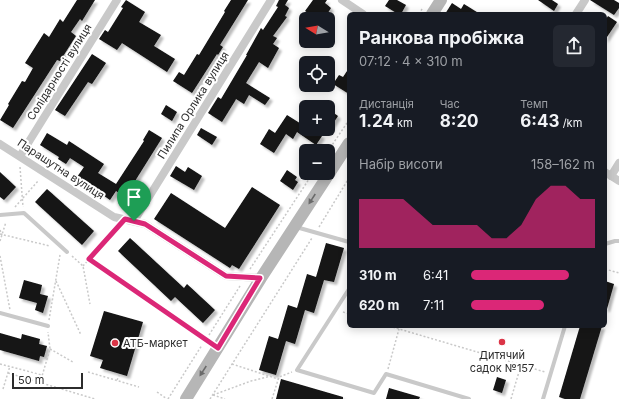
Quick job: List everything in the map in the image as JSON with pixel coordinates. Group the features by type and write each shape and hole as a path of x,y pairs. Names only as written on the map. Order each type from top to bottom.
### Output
{"street":[{"name":"Солідарності вулиця","path":"20,156 118,0"},
{"name":"Пилипа Орлика вулиця","path":"134,221 271,0"},
{"path":"342,0 360,12"},
{"path":"433,12 441,0"},
{"path":"577,12 585,0"},
{"name":"Парашутна вулиця","path":"0,144 46,172 114,217 145,224 226,276 260,278"},
{"path":"186,399 260,278 347,146"},
{"path":"619,163 608,174 619,181"}],"lane":[{"path":"0,215 24,213 67,252"},
{"path":"294,227 347,241"},
{"path":"607,243 619,241"},
{"path":"106,271 218,348"},
{"path":"347,292 297,370 374,393 386,374 469,399"},
{"path":"0,313 48,326"},
{"path":"543,399 564,328"}],"path":[{"path":"333,144 347,123"},
{"path":"20,156 24,213"},
{"path":"0,241 1,234 9,214 46,172"},
{"path":"157,392 168,399 308,180"},
{"path":"210,399 347,181"},
{"path":"83,266 125,219"},
{"path":"0,230 1,234"},
{"path":"1,234 46,246"},
{"path":"40,382 50,349 48,326 61,247"},
{"path":"67,252 83,266 90,304"},
{"path":"0,256 11,316"},
{"path":"89,259 106,271"},
{"path":"607,270 619,273"},
{"path":"56,281 81,335"},
{"path":"396,328 551,374"},
{"path":"386,374 399,329"},
{"path":"50,349 72,362"},
{"path":"0,364 42,375"},
{"path":"232,364 278,378 297,370"},
{"path":"511,399 521,365"},
{"path":"3,389 10,366"},
{"path":"88,372 139,387"},
{"path":"8,373 95,399"},
{"path":"118,380 120,374"},
{"path":"213,395 271,376"},
{"path":"272,399 278,378"},
{"path":"213,395 225,399"}],"building":[{"path":"77,0 95,0 82,21 80,19 71,32 76,36 60,61 57,60 13,128 0,120 22,81 25,82 33,68 25,63 44,33 49,37 60,19 63,22"},
{"path":"126,0 145,12 139,22 161,35 154,46 175,59 167,72 122,43 117,50 99,39 105,30 108,32 123,8 121,7"},
{"path":"231,0 248,0 220,45 223,47 192,93 173,81 179,72 184,75 197,54 199,55"},
{"path":"279,0 288,0 285,5 289,8 285,16 287,17 273,36 277,38 273,44 279,48 268,68 259,62 246,83 270,98 265,105 249,95 244,104 236,99 222,122 208,113 218,97 221,99 261,28 263,30 278,7 276,6"},
{"path":"313,0 327,0 325,3 331,8 328,12 305,11"},
{"path":"389,0 397,0 406,5 402,12 395,12 385,6"},
{"path":"538,0 552,0 558,4 554,11"},
{"path":"590,0 614,0 619,3 619,8 614,15"},
{"path":"452,3 461,9 464,4 477,12 446,12"},
{"path":"608,16 617,22 607,37"},
{"path":"92,54 106,63 92,84 88,82 65,116 55,110"},
{"path":"347,71 347,93 335,85 335,81 339,75 343,77"},
{"path":"166,105 177,112 172,121 161,114"},
{"path":"287,115 299,123 299,133 297,132 293,139 286,134 274,153 260,144 269,129 275,133"},
{"path":"201,128 217,137 212,145 197,135"},
{"path":"149,130 162,138 125,197 116,191 110,200 100,193 101,191 77,177 84,167 70,158 66,164 58,159 59,157 40,145 47,133 67,145 69,141 104,164 98,173 116,184 144,141 143,140"},
{"path":"303,136 322,136 317,144"},
{"path":"176,166 185,172 188,167 202,176 194,190 170,176"},
{"path":"287,170 297,177 295,180 298,182 293,190 280,181"},
{"path":"0,172 16,187 4,200 0,197"},
{"path":"252,187 280,205 239,269 232,265 230,268 154,219 171,193 225,228"},
{"path":"47,189 94,231 82,245 35,202"},
{"path":"130,238 184,288 187,284 215,310 203,323 175,297 171,301 118,251"},
{"path":"326,243 344,248 334,282 324,280 314,313 305,310 295,344 286,341 276,375 259,370 269,336 278,339 288,305 297,308 307,274 316,277"},
{"path":"24,280 42,285 40,294 48,296 43,313 35,310 37,303 19,298"},
{"path":"607,282 614,284 607,309"},
{"path":"104,311 143,322 127,376 100,368 103,360 90,356"},
{"path":"579,328 601,328 580,399 565,399 559,397"},
{"path":"0,333 21,339 22,334 40,339 39,344 47,346 44,357 40,356 39,361 0,350"},
{"path":"497,377 506,380 502,393 493,390"},
{"path":"281,379 343,397 343,399 276,399"},
{"path":"389,388 420,397 419,399 386,399"}],"place":[{"name":"Дитячий садок №157","path":"502,342"},
{"name":"АТБ-маркет","path":"115,343"}],"route":[{"path":"125,219 134,221 145,224 226,276 260,278 218,348 89,259 125,219"}]}
